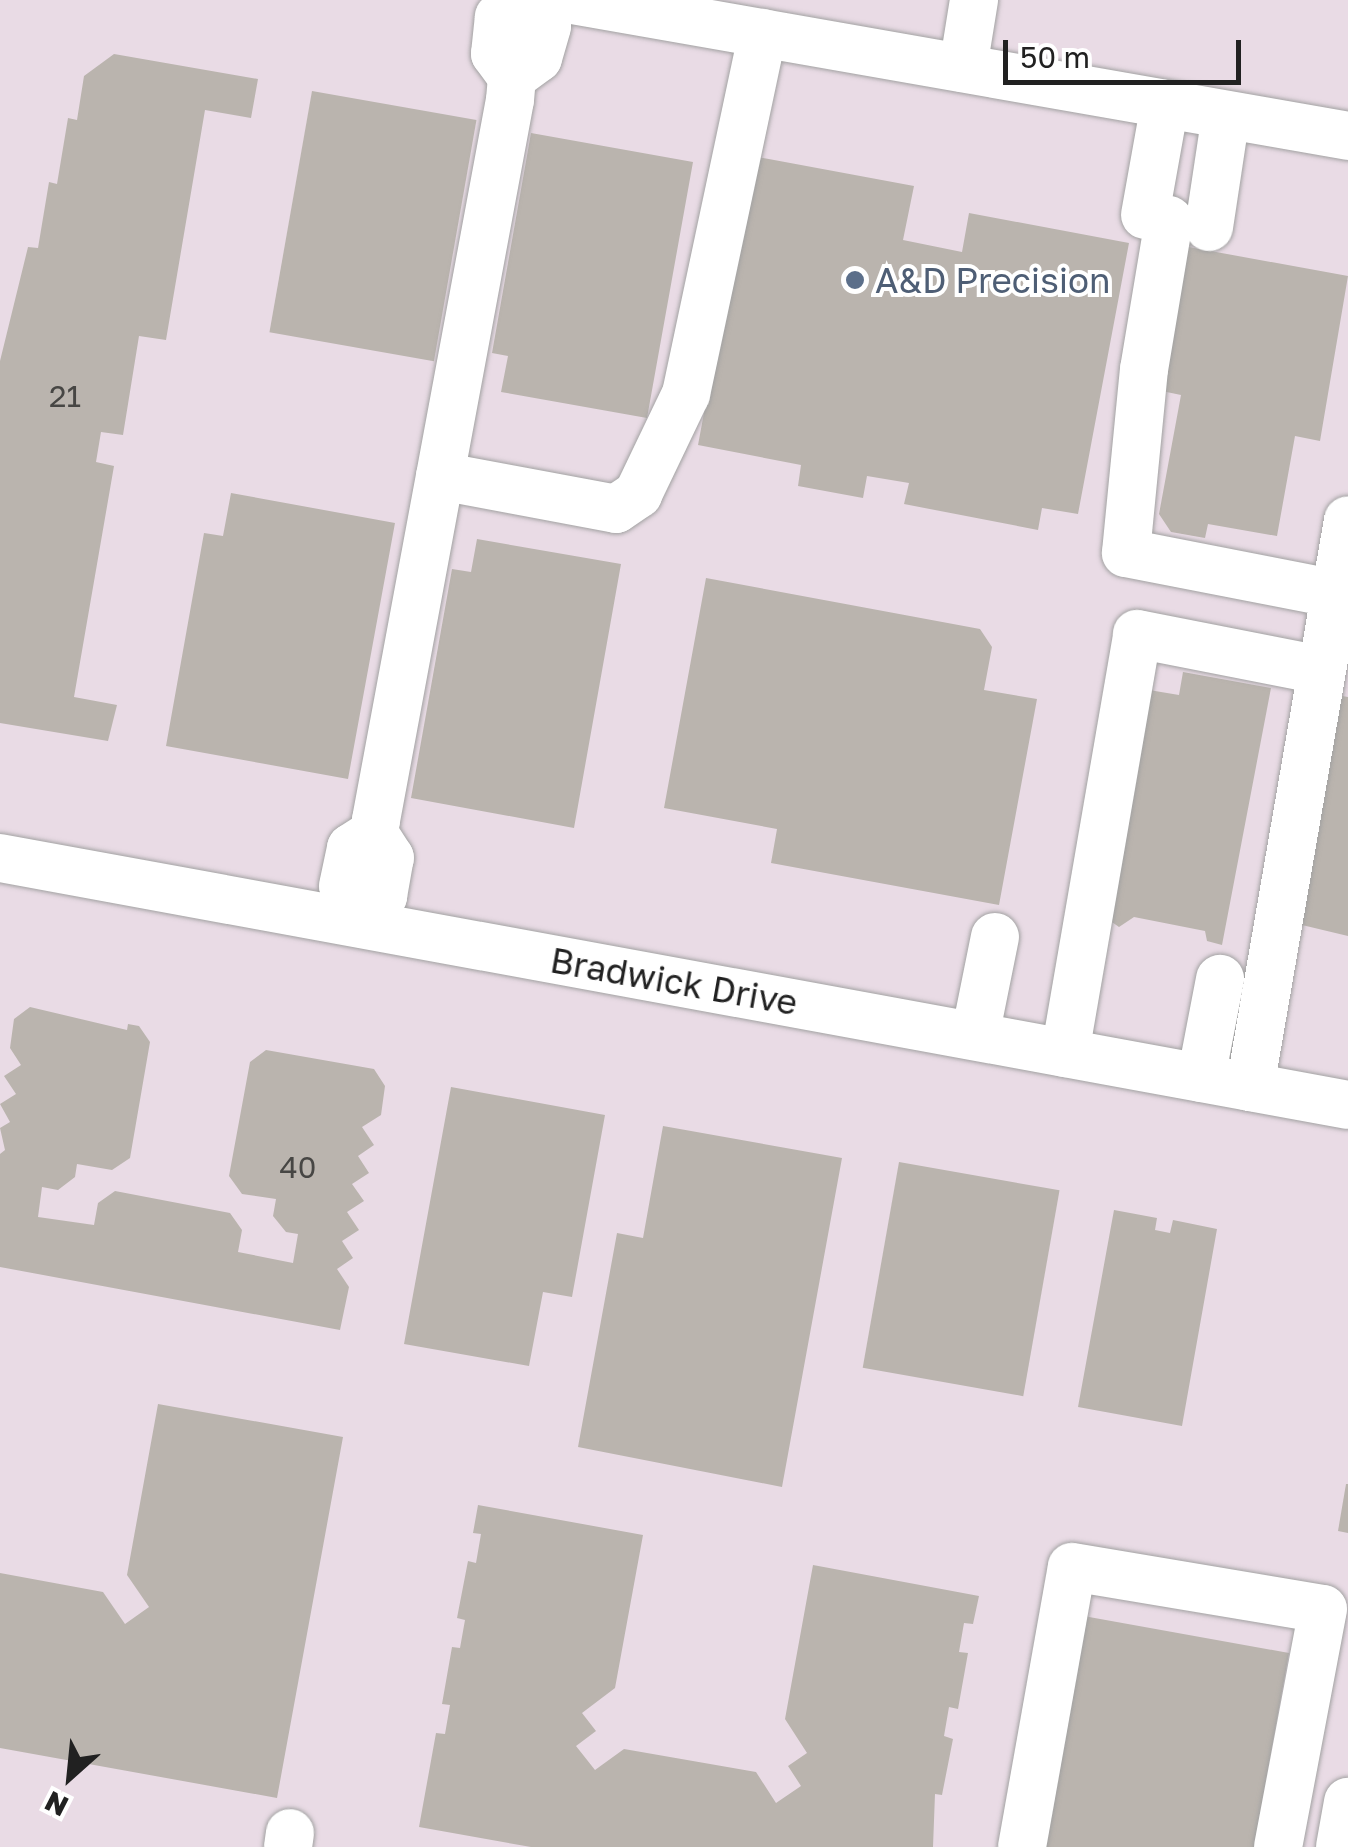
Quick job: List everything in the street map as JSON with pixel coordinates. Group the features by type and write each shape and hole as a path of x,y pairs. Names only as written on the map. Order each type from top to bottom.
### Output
{"street":[{"path":"962,68 974,0"},
{"path":"585,1 1348,136"},
{"path":"360,914 343,886 351,848 374,832 512,78 494,54 499,17 526,2"},
{"path":"440,476 616,509 638,494 686,394 763,33"},
{"path":"1165,104 1174,221"},
{"path":"1226,115 1174,221 1144,369 1126,553 1341,595"},
{"path":"1250,1087 1321,670 1341,595 1348,520"},
{"path":"1065,1053 1137,634 1321,670"},
{"name":"Bradwick Drive","path":"0,858 360,914 975,1036 1348,1105"},
{"path":"975,1036 996,937"},
{"path":"1202,1078 1220,979"},
{"path":"1022,1847 1072,1567 1323,1609 1278,1847"},
{"path":"1340,1847 1348,1802"}],"shaded area":[{"path":"0,0 1348,0 1348,1847 0,1847"}],"building":[{"path":"114,54 258,79 251,118 205,110 166,340 139,336 123,435 101,432 96,462 114,466 74,697 117,705 108,741 0,723 0,361 28,247 38,248 49,182 57,184 68,118 77,120 84,76"},
{"path":"312,91 476,120 434,361 269,332"},
{"path":"531,133 693,162 647,418 501,392 508,356 492,353"},
{"path":"752,156 914,186 903,240 962,252 969,213 1129,243 1078,514 1042,508 1038,530 904,504 909,483 867,476 863,498 798,486 801,465 698,445"},
{"path":"1183,246 1348,276 1320,441 1295,436 1277,536 1208,524 1205,538 1171,532 1159,514 1181,395 1157,390"},
{"path":"231,493 395,523 348,779 166,746 204,533 223,536"},
{"path":"477,539 621,564 574,828 411,798 452,569 471,572"},
{"path":"706,578 980,629 992,647 984,690 1037,699 999,905 771,863 777,829 664,808"},
{"path":"1183,672 1271,688 1222,945 1207,941 1205,931 1134,917 1119,927 1109,920 1149,690 1179,695"},
{"path":"1330,694 1348,697 1348,936 1302,925"},
{"path":"30,1007 127,1030 128,1024 139,1026 150,1042 130,1158 112,1170 77,1164 75,1177 58,1190 42,1187 38,1217 94,1225 98,1203 115,1191 230,1213 242,1230 238,1252 293,1263 298,1234 286,1232 273,1216 276,1199 242,1194 229,1176 250,1062 266,1050 374,1069 385,1086 381,1115 362,1127 374,1145 358,1156 369,1173 352,1184 364,1201 347,1212 359,1230 342,1241 353,1258 337,1269 349,1287 340,1330 0,1267 0,1154 5,1150 0,1128 10,1122 0,1104 16,1094 4,1076 21,1065 10,1048 14,1019"},
{"path":"451,1087 605,1115 572,1297 543,1292 529,1366 404,1344"},
{"path":"663,1126 842,1158 782,1487 578,1447 617,1233 643,1238"},
{"path":"899,1162 1060,1190 1023,1396 863,1368"},
{"path":"1114,1210 1157,1218 1155,1230 1170,1233 1173,1220 1217,1229 1182,1426 1078,1407"},
{"path":"158,1404 343,1437 277,1798 0,1748 0,1573 103,1592 125,1624 149,1607 127,1575"},
{"path":"1348,1484 1348,1533 1338,1531"},
{"path":"478,1505 643,1535 615,1688 582,1713 596,1731 576,1746 595,1770 624,1749 756,1772 776,1803 801,1786 788,1766 807,1753 785,1719 813,1565 979,1596 973,1624 964,1623 959,1652 968,1653 958,1709 949,1707 944,1736 953,1739 942,1795 935,1794 933,1847 531,1847 419,1827 436,1733 445,1734 450,1705 442,1704 452,1647 460,1648 465,1620 457,1618 468,1561 476,1563 481,1534 473,1533"},
{"path":"1078,1615 1289,1653 1254,1847 1035,1847"}],"place":[{"name":"A&D Precision","path":"855,280"}]}
